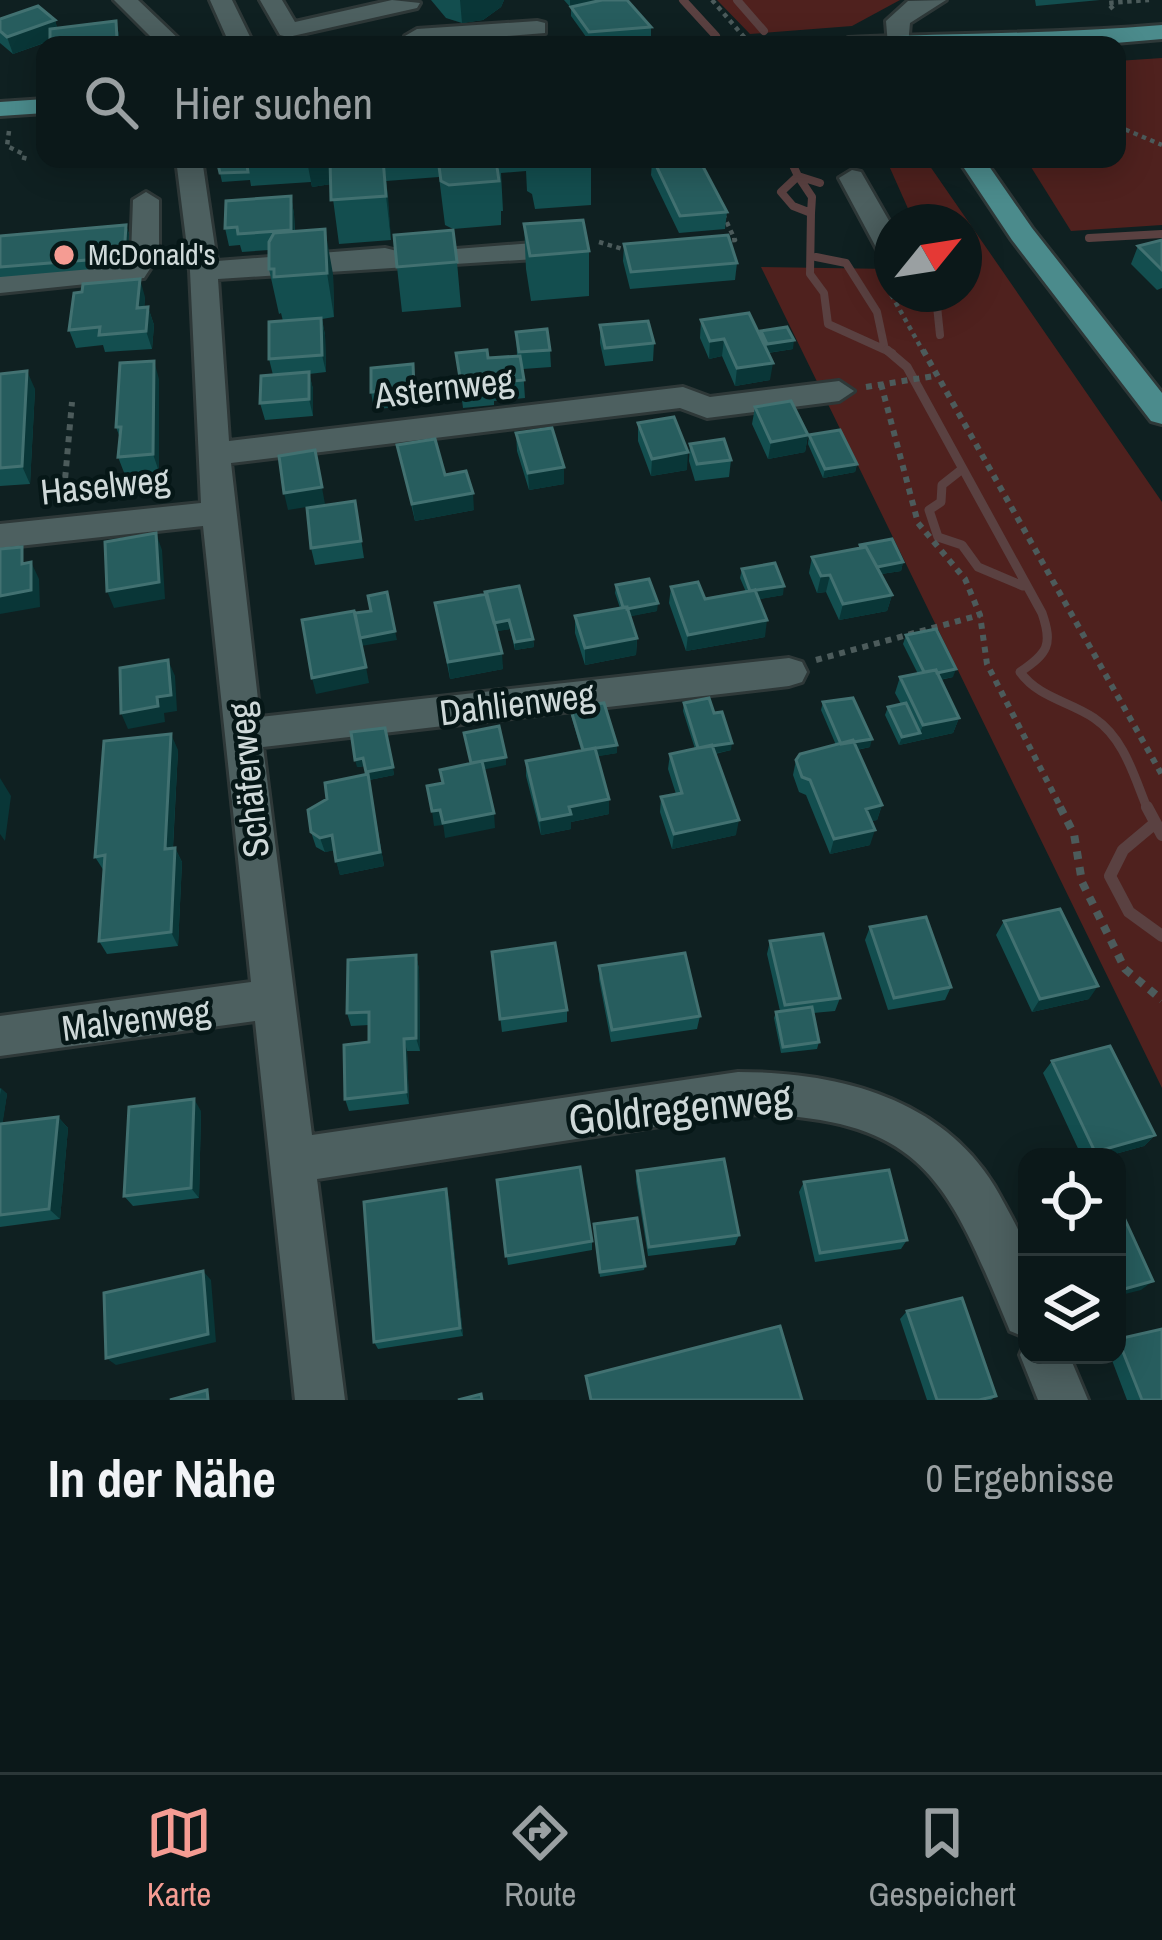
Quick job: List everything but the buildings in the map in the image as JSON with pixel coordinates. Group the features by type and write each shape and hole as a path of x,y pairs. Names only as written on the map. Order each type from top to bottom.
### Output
{"main road":[{"path":"1122,36 1162,32"},
{"path":"5,118 36,109"},
{"path":"977,168 1022,234 1162,414"}],"street":[{"path":"125,0 163,36"},
{"path":"220,0 238,36"},
{"path":"899,36 898,20 916,6 935,0"},
{"path":"279,1 288,30 408,2 417,36"},
{"path":"524,2 542,36"},
{"name":"Schäferweg","path":"190,168 204,271 218,513 320,1400"},
{"path":"852,178 874,235"},
{"path":"0,284 134,272 146,255 146,200"},
{"path":"204,271 551,250 584,235"},
{"name":"Asternweg","path":"214,454 683,397 707,408 839,392"},
{"name":"Haselweg","path":"0,536 218,513"},
{"name":"Dahlienweg","path":"244,734 789,671"},
{"name":"Malvenweg","path":"0,1036 271,999"},
{"name":"Goldregenweg","path":"295,1160 738,1094 798,1092 831,1097 884,1116 914,1135 964,1180 1018,1295"},
{"path":"1048,1364 1063,1400"}],"path":[{"path":"712,0 743,36"},
{"path":"1098,4 1149,0"},
{"path":"1108,3 1115,12"},
{"path":"5,118 7,146 25,155 23,163"},
{"path":"1126,130 1162,145"},
{"path":"712,242 735,240 716,199"},
{"path":"584,235 618,251 642,249"},
{"path":"906,312 934,376 1162,775"},
{"path":"896,382 934,376"},
{"path":"881,384 918,523 965,578 980,614 987,664 1074,834 1082,882 1125,969 1162,1000"},
{"path":"60,530 72,402"},
{"path":"789,671 835,652 980,614"}],"shaded area":[{"path":"717,0 900,0 852,26 750,34"},
{"path":"1162,58 1162,225 1071,231 1032,168 1126,168 1126,60"},
{"path":"890,168 931,168 956,204 906,204"},
{"path":"982,241 1162,502 1162,1088 761,267 874,269 874,312 982,312"}],"waterway":[{"path":"683,0 716,36"},
{"path":"737,0 764,31"},
{"path":"794,168 798,176"},
{"path":"798,176 820,183"},
{"path":"798,176 812,197 811,213"},
{"path":"798,176 781,192 793,206 811,213"},
{"path":"811,213 810,274 824,293 828,324 889,352"},
{"path":"1089,238 1162,234"},
{"path":"816,257 846,263 877,312 884,345"},
{"path":"938,312 940,335"},
{"path":"889,352 907,367 1042,613 1046,647 1020,672 1036,688 1105,727 1127,760 1148,810"},
{"path":"961,470 942,485 941,502 929,510 938,537 962,545 978,567 1023,586"},
{"path":"1147,807 1162,835"},
{"path":"1154,824 1123,850 1110,876 1129,912 1162,936"}],"place":[{"name":"McDonald's","path":"64,255"}]}
